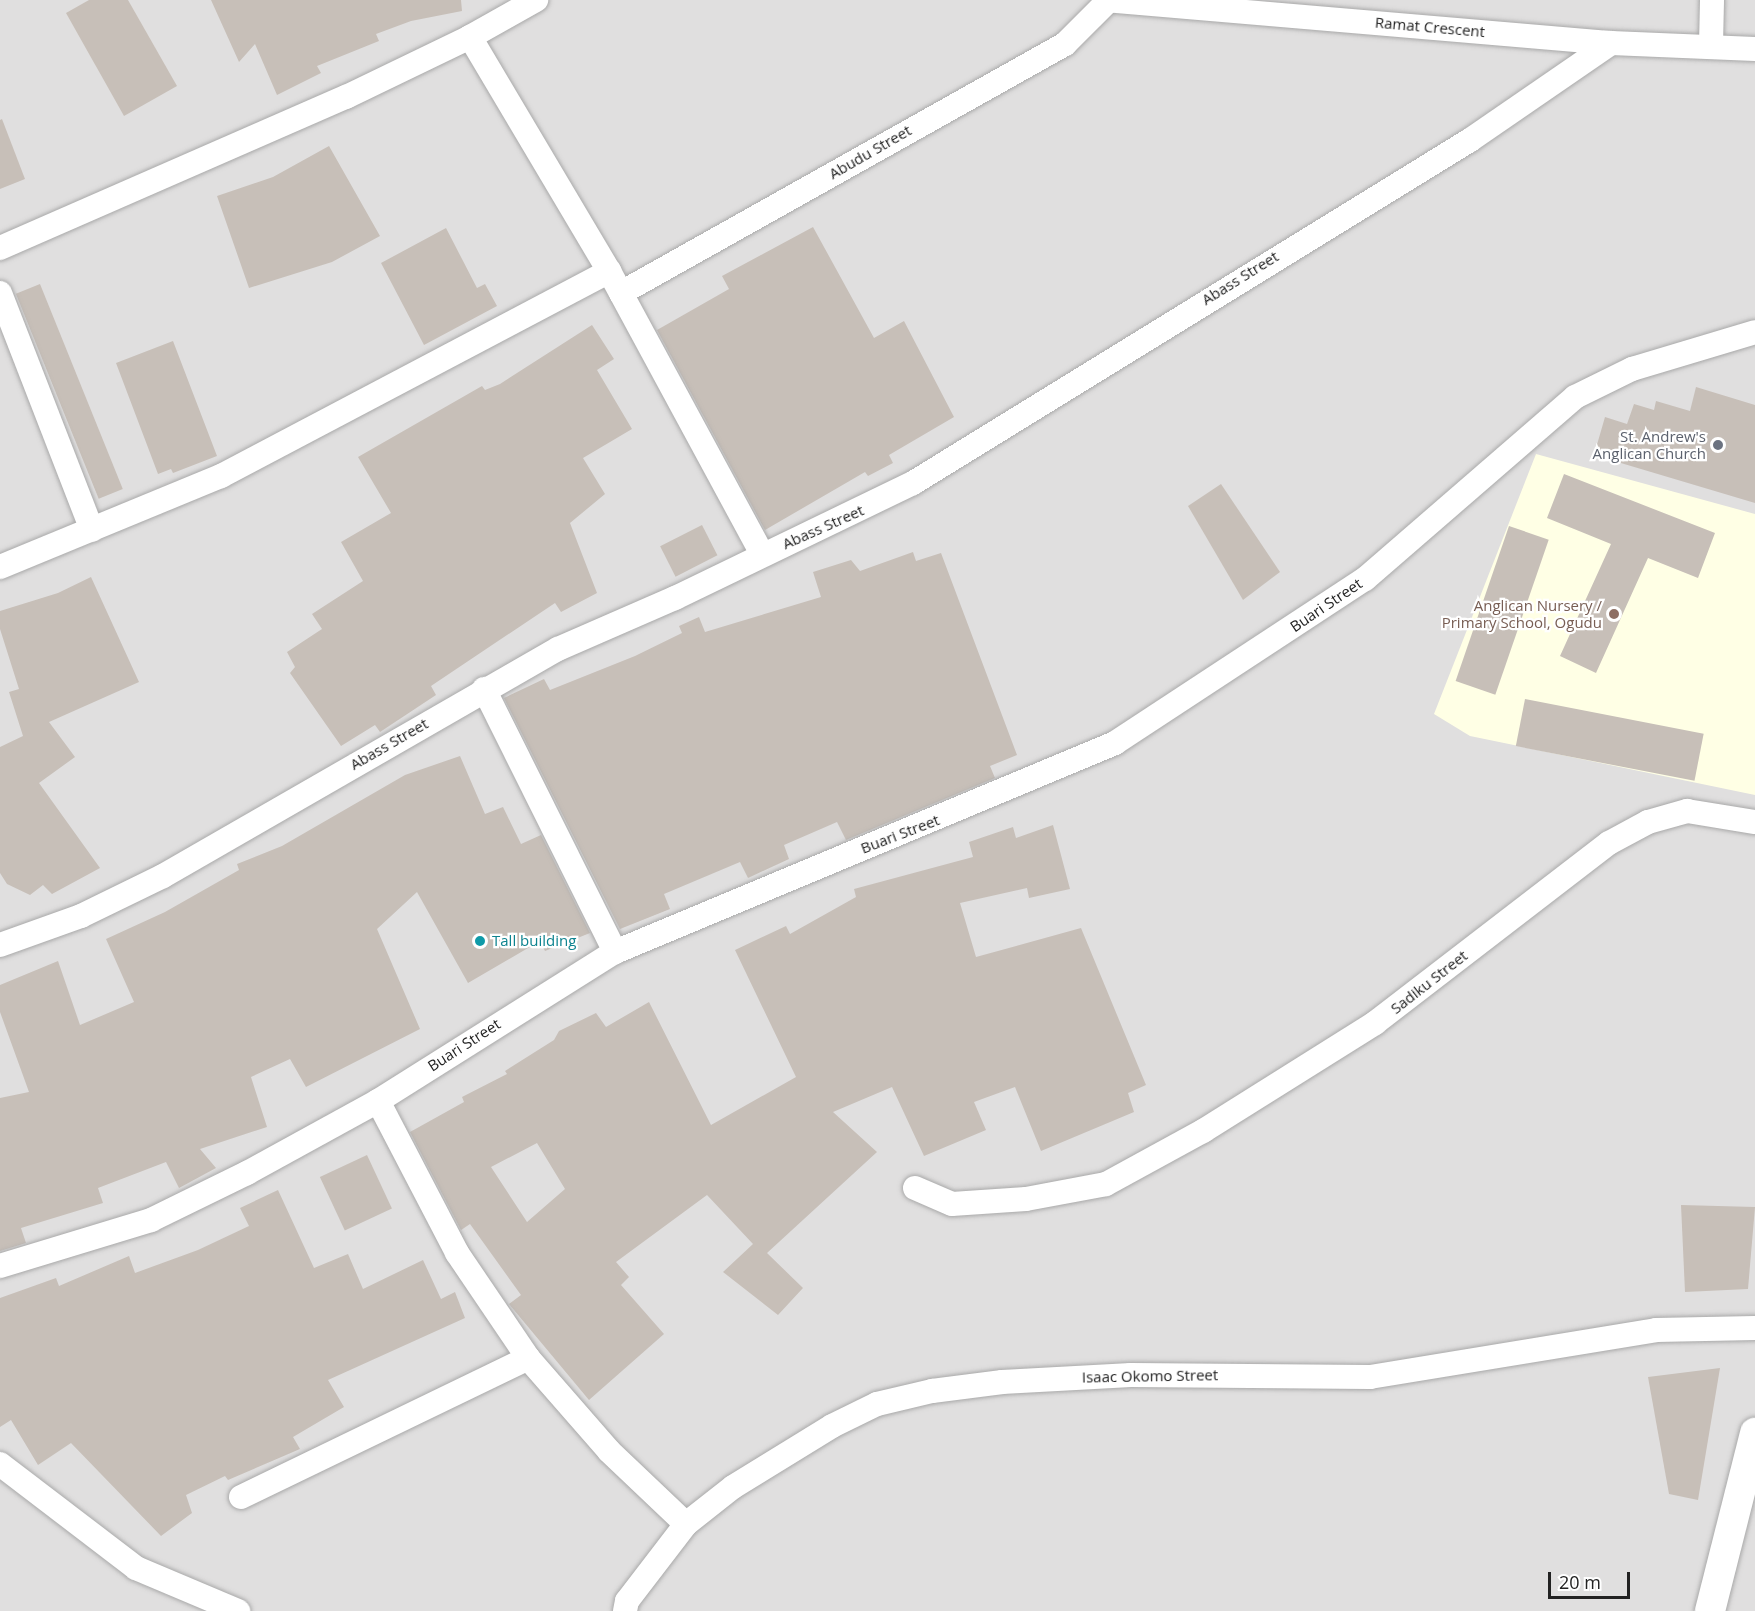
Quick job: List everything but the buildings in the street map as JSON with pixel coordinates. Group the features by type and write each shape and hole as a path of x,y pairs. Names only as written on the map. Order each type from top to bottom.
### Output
{"street":[{"path":"0,248 190,168 470,38 536,0"},
{"name":"Ramat Crescent","path":"1107,0 1611,43 1711,45 1755,49"},
{"name":"Abudu Street","path":"621,293 1065,44 1107,0"},
{"path":"1711,45 1712,0"},
{"path":"470,38 609,271 762,554"},
{"name":"Abass Street","path":"0,945 81,916 163,876 484,689 594,632 675,598 762,554 874,504 978,445 1173,320 1470,140 1611,43"},
{"path":"0,567 220,476 609,271"},
{"path":"0,293 92,530"},
{"name":"Buari Street","path":"0,1266 151,1220 247,1173 378,1101 615,952 1115,743 1365,579 1575,397 1632,369 1755,332"},
{"path":"484,689 615,952"},
{"name":"Sadiku Street","path":"915,1188 952,1204 1026,1199 1106,1184 1203,1131 1376,1023 1628,832 1648,822 1687,811 1755,822"},
{"path":"378,1101 457,1254 528,1358 609,1451 686,1524"},
{"name":"Isaac Okomo Street","path":"625,1611 627,1601 686,1524 733,1487 832,1426 877,1404 932,1391 1002,1382 1131,1375 1370,1377 1656,1330 1755,1328"},
{"path":"241,1497 528,1358"},
{"path":"1710,1611 1755,1433"},
{"path":"0,1464 136,1568 238,1611"}],"shaded area":[{"path":"0,0 1755,0 1755,1611 0,1611"},
{"name":"Anglican Nursery / Primary School, Ogudu","path":"1536,454 1755,514 1755,795 1470,736 1434,714"}],"place":[{"name":"St. Andrew's Anglican Church","path":"1718,445"},
{"name":"Anglican Nursery / Primary School, Ogudu","path":"1614,614"},
{"name":"Tall building","path":"480,941"}]}
